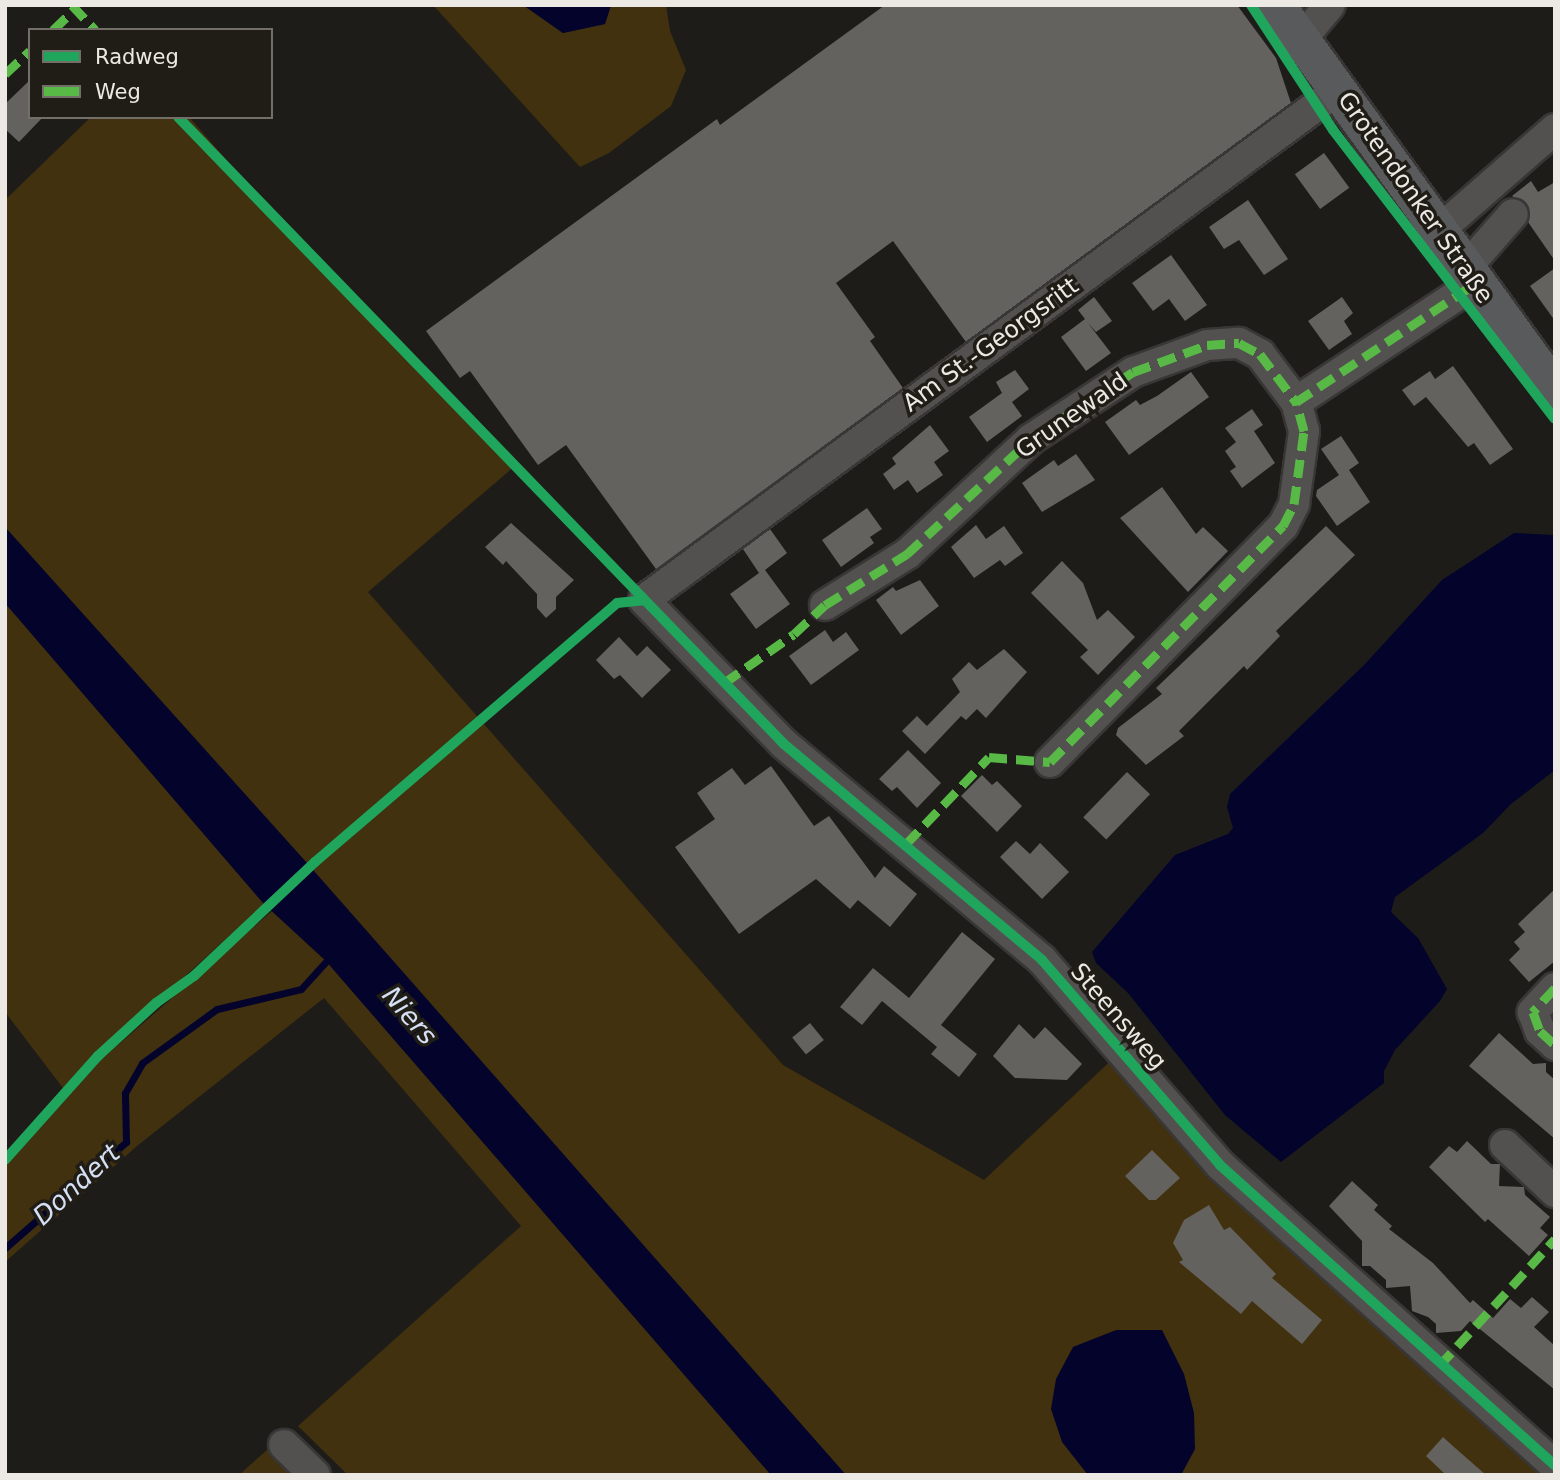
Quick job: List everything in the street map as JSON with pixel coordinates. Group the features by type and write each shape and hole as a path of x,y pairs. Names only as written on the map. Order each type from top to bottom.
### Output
{"main road":[{"name":"Grotendonker Straße","path":"1276,5 1436,233 1555,391"}],"street":[{"path":"1301,40 1330,5"},
{"name":"Am St.-Georgsritt","path":"644,600 1338,90"},
{"path":"1436,233 1555,129"},
{"path":"1296,402 1469,277 1513,214"},
{"name":"Grunewald","path":"825,606 907,554 1031,439 1133,372 1207,345 1239,343 1259,354 1296,402 1304,431 1294,504 1283,526 1050,762"},
{"name":"Steensweg","path":"644,600 784,744 1042,960 1220,1165 1555,1466"},
{"path":"1555,988 1533,1012 1540,1031 1555,1045"},
{"path":"1505,1145 1555,1192"},
{"path":"284,1445 315,1475"}],"shaded area":[{"path":"433,5 523,5 563,33 605,24 611,5 666,5 670,31 686,70 671,106 609,153 580,167"},
{"path":"89,119 191,119 332,281 516,465 368,592 783,1065 984,1180 1119,1053 1555,1475 846,1475 5,527 5,200"},
{"path":"5,603 264,904 63,1088 5,1012"},
{"path":"272,911 326,961 771,1475 348,1475 298,1426 521,1226 324,998 137,1146 5,1262 5,1167 102,1059"},
{"path":"276,1442 310,1475 239,1475"}],"water":[{"path":"523,5 611,5 605,24 563,33"},
{"name":"Niers","path":"5,527 307,863 846,1475 771,1475 326,961 264,904 5,603"},
{"path":"1514,533 1555,535 1555,770 1511,804 1483,833 1395,897 1391,912 1418,938 1447,989 1440,1001 1395,1050 1384,1071 1384,1083 1281,1162 1225,1115 1128,993 1096,963 1092,952 1175,855 1228,834 1233,828 1227,807 1230,794 1365,664 1442,580"},
{"path":"1116,1330 1162,1330 1184,1374 1194,1413 1195,1449 1181,1475 1088,1475 1062,1442 1051,1409 1056,1379 1073,1347"}],"building":[{"path":"885,5 1237,5 1276,58 1291,103 966,342 893,241 836,283 875,337 870,341 903,388 656,569 566,445 538,465 470,371 460,378 426,331 717,119 720,125"},
{"path":"28,82 28,119 41,119 19,142 5,129 5,104"},
{"path":"1324,153 1349,188 1320,209 1295,174"},
{"path":"1531,181 1538,192 1555,182 1555,261 1528,222 1529,208 1512,196"},
{"path":"1248,200 1288,259 1264,275 1239,240 1224,249 1209,227"},
{"path":"1171,255 1207,305 1185,321 1169,299 1153,311 1132,283"},
{"path":"1555,268 1555,321 1530,286"},
{"path":"1094,297 1112,321 1096,332 1088,323 1111,353 1086,371 1061,337 1085,319 1078,310"},
{"path":"1342,297 1353,313 1344,321 1352,334 1329,350 1308,321"},
{"path":"1453,366 1513,449 1490,465 1474,443 1468,447 1426,397 1414,406 1402,390 1430,371 1435,379"},
{"path":"1015,370 1029,389 1012,402 1022,416 987,442 969,417 1002,393 996,382"},
{"path":"1191,372 1209,397 1129,455 1105,422 1136,400 1140,405 1157,396"},
{"path":"1252,409 1263,425 1254,431 1275,463 1242,488 1230,471 1236,467 1225,451 1236,442 1225,428"},
{"path":"930,425 949,451 934,462 943,475 917,493 908,480 894,490 883,474 896,464 892,458"},
{"path":"1341,436 1359,463 1349,470 1370,502 1337,526 1316,496 1317,490 1339,475 1321,449"},
{"path":"1076,454 1095,480 1042,512 1022,483 1054,460 1058,466"},
{"path":"1162,487 1196,534 1203,527 1228,551 1188,592 1120,518"},
{"path":"867,508 882,529 870,537 874,543 841,567 822,540"},
{"path":"511,523 574,580 556,597 556,609 546,618 537,608 537,594 506,561 503,565 485,547"},
{"path":"976,525 986,539 1004,526 1023,553 1005,566 1000,560 974,578 951,547"},
{"path":"1326,526 1355,555 1276,631 1280,636 1247,670 1244,666 1179,731 1184,736 1146,765 1116,735 1118,728 1162,694 1156,688"},
{"path":"770,529 787,553 765,570 790,604 756,629 730,594 759,573 743,549"},
{"path":"1062,561 1083,583 1097,620 1108,610 1135,637 1098,675 1080,657 1088,650 1031,593"},
{"path":"920,580 939,606 901,635 876,600 893,587 896,591"},
{"path":"825,630 833,642 846,632 859,650 811,685 789,656"},
{"path":"619,637 637,656 647,646 671,670 642,698 620,675 614,679 596,660"},
{"path":"1004,649 1027,672 986,718 977,709 966,720 961,716 925,754 902,731 917,716 927,726 960,692 952,679 969,662 977,670"},
{"path":"908,750 941,783 917,808 897,787 892,791 879,779"},
{"path":"771,766 814,826 829,816 875,878 884,866 917,894 890,927 858,900 850,909 816,879 739,934 675,847 715,819 697,793 732,768 745,785"},
{"path":"1127,772 1150,794 1106,840 1083,817"},
{"path":"982,775 992,785 997,781 1022,806 997,832 961,796"},
{"path":"1016,841 1030,854 1040,843 1069,872 1042,899 1000,857"},
{"path":"1555,889 1555,961 1529,982 1509,960 1520,949 1514,942 1525,932 1518,924"},
{"path":"962,932 995,959 941,1025 977,1054 959,1077 931,1054 937,1047 882,1001 862,1025 840,1007 873,968 909,998"},
{"path":"810,1023 824,1040 806,1055 792,1037"},
{"path":"1019,1024 1034,1039 1045,1027 1082,1064 1067,1080 1015,1078 993,1056"},
{"path":"1499,1033 1533,1064 1546,1063 1546,1072 1555,1080 1555,1139 1469,1066"},
{"path":"1467,1141 1491,1164 1500,1164 1499,1186 1524,1187 1525,1195 1550,1217 1540,1228 1548,1235 1529,1256 1488,1219 1485,1222 1429,1167 1449,1146 1457,1152"},
{"path":"1152,1150 1180,1178 1156,1200 1149,1200 1125,1176"},
{"path":"1352,1181 1378,1205 1374,1210 1392,1226 1389,1229 1433,1263 1470,1303 1473,1300 1493,1318 1510,1299 1521,1308 1532,1297 1549,1312 1534,1327 1555,1346 1555,1390 1470,1321 1461,1331 1436,1333 1436,1324 1428,1317 1412,1311 1410,1286 1386,1288 1386,1280 1370,1266 1362,1266 1362,1241 1329,1206"},
{"path":"1209,1205 1224,1230 1230,1227 1276,1274 1272,1278 1322,1320 1302,1344 1252,1301 1241,1314 1179,1262 1183,1260 1173,1243 1184,1220"},
{"path":"1443,1437 1486,1475 1446,1475 1426,1456"}],"waterway":[{"name":"Dondert","path":"5,1248 126,1142 125,1093 142,1063 217,1009 301,989 331,956"}],"marked path":[{"path":"72,5 93,28"},
{"path":"55,28 75,9"},
{"path":"5,74 28,53"},
{"path":"724,683 794,634 825,605 907,554 1031,439 1133,372 1207,345 1239,343 1260,354 1296,402 1474,284"},
{"path":"906,844 989,757 1050,762 1283,526 1294,504 1304,431 1296,402"},
{"path":"1555,988 1533,1012 1540,1031 1555,1045"},
{"path":"1439,1366 1555,1239"}],"cycle path":[{"path":"1251,5 1333,130 1555,419"},
{"path":"180,119 784,744 1042,960 1220,1165 1555,1466"},
{"path":"5,1160 98,1056 156,1003 194,976 315,862 617,603 644,600"}]}
